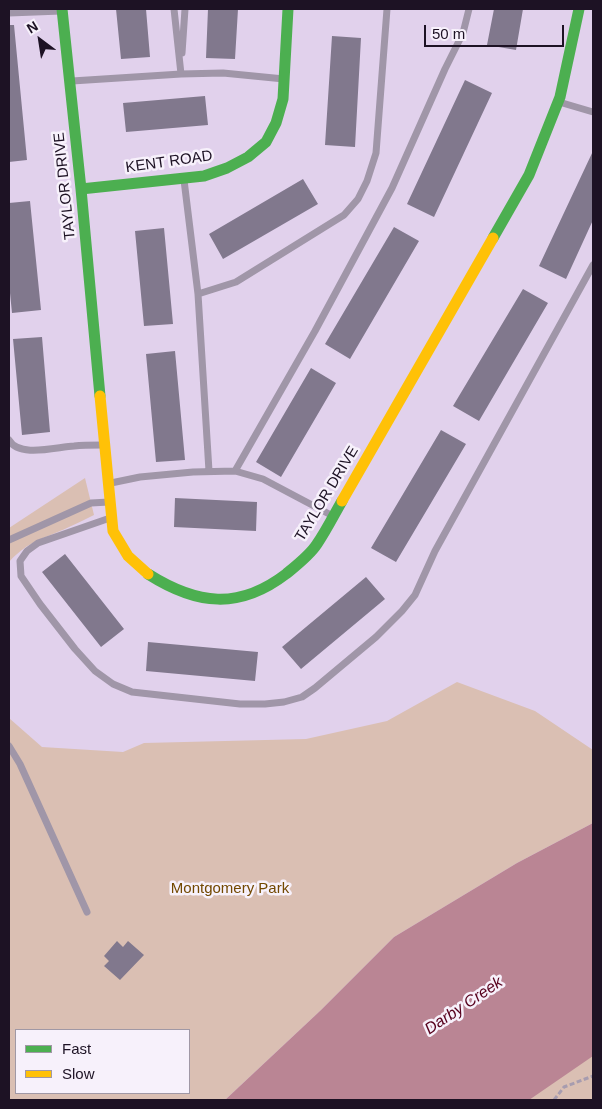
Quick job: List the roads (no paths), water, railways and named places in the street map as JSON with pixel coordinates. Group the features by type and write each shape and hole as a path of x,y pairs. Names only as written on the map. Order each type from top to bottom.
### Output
{"street":[{"name":"KENT ROAD","path":"81,189 204,176 227,168 248,157 266,142 276,122 283,99 288,9"},
{"name":"TAYLOR DRIVE","path":"62,10 81,189 109,502 114,532 136,566 158,580 184,593 207,598 234,599 258,592 279,579 316,546 529,175 559,102 579,9"}],"lane":[{"path":"174,9 181,74"},
{"path":"181,74 185,9"},
{"path":"198,294 236,282 344,215 358,199 367,181 376,153 387,9"},
{"path":"235,471 315,331 392,188 463,33 469,9"},
{"path":"9,13 62,10"},
{"path":"70,81 223,73 284,79"},
{"path":"559,102 593,112"},
{"path":"183,178 198,294 209,471"},
{"path":"111,518 38,543 27,551 20,561 21,576 58,627 95,671 113,684 132,692 240,704 274,703 302,697 376,637 415,595 435,551 593,265"},
{"path":"9,440 11,444 18,448 32,451 104,445"},
{"path":"108,484 140,477 209,471 235,471 263,479 333,516"},
{"path":"9,540 91,503 109,502"},
{"path":"9,746 20,764 87,912"}],"water":[{"name":"Darby Creek","path":"593,823 593,1056 529,1100 225,1100 321,1010 394,937 517,863"}],"park label":[{"name":"Montgomery Park","path":"230,889"}]}
